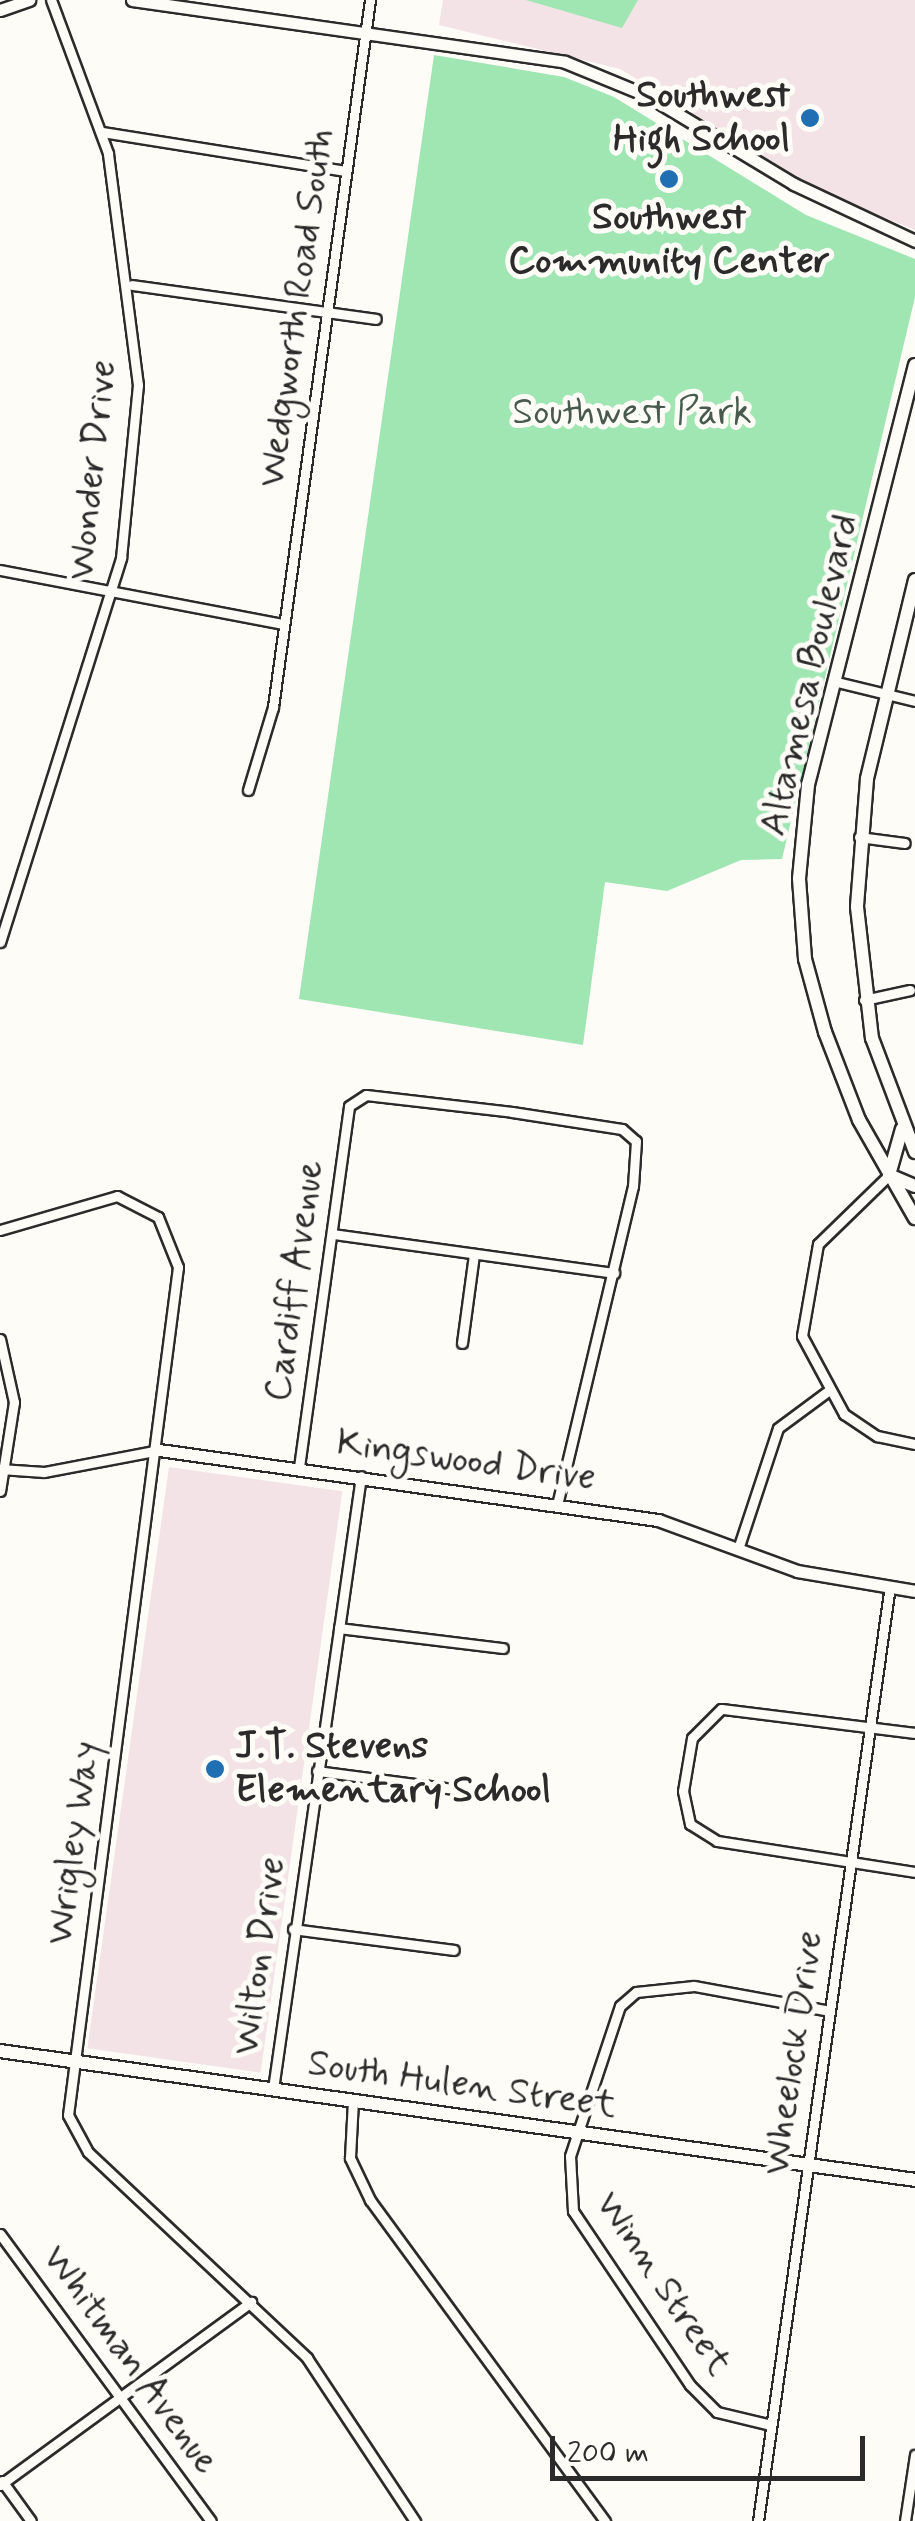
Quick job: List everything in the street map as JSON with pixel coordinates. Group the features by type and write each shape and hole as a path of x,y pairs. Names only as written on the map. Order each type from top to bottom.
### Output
{"main road":[{"name":"Altamesa Boulevard","path":"915,364 833,680 802,829 802,928 830,1048 889,1175 915,1218"},
{"name":"Altamesa Boulevard","path":"915,580 886,694 859,837 864,1000 902,1124 915,1152"},
{"path":"902,1124 889,1175 915,1186"},
{"name":"South Hulen Street","path":"0,2051 915,2180"}],"street":[{"path":"0,10 28,0"},
{"name":"Wonder Drive","path":"0,942 112,592 135,421 132,285 102,132 51,0"},
{"path":"132,0 537,55 602,75 915,241"},
{"name":"Wedgworth Road South","path":"248,790 273,707 370,0"},
{"path":"102,132 346,171"},
{"path":"132,285 376,319"},
{"path":"0,570 283,624"},
{"path":"833,680 915,701"},
{"path":"859,837 905,843"},
{"path":"864,1000 910,990"},
{"name":"Cardiff Avenue","path":"299,1467 351,1104 366,1094 622,1130 637,1150 614,1273"},
{"path":"889,1175 830,1224 808,1274 802,1336 828,1391 862,1430 915,1444"},
{"name":"Wrigley Way","path":"0,1230 102,1196 143,1206 167,1230 180,1293 72,2060 68,2114 88,2152 251,2302 329,2384 415,2521"},
{"path":"333,1234 614,1273 558,1504"},
{"path":"462,1343 474,1254"},
{"path":"0,1339 14,1402 0,1490"},
{"path":"738,1550 778,1428 828,1391"},
{"name":"Kingswood Drive","path":"2,1469 44,1472 159,1450 299,1467 658,1520 738,1550 889,1593 915,1591"},
{"name":"Wilton Drive","path":"272,2089 361,1476"},
{"name":"Wheelock Drive","path":"758,2521 889,1593"},
{"path":"338,1628 502,1648"},
{"path":"915,1733 721,1709 699,1726 689,1754 687,1816 704,1836 850,1867 915,1872"},
{"path":"317,1771 477,1792"},
{"path":"293,1928 454,1950"},
{"name":"Winn Street","path":"771,2426 704,2401 630,2302 573,2211 567,2176 620,2006 636,1992 694,1986 830,2010"},
{"path":"353,2100 348,2138 362,2187 605,2521"},
{"name":"Whitman Avenue","path":"0,2234 211,2521"},
{"path":"31,2521 1,2482 251,2302"},
{"path":"905,2521 915,2456"}],"shaded area":[{"name":"Southwest High School","path":"443,0 915,0 915,230 828,195 620,69 439,25"},
{"name":"J.T. Stevens Elementary School","path":"169,1467 342,1491 261,2073 87,2048"}],"green space":[{"path":"526,0 638,0 622,28"},
{"name":"Southwest Park","path":"434,55 564,77 614,97 806,215 915,259 915,297 782,859 741,860 667,891 605,882 583,1045 299,999"}],"place":[{"name":"Southwest High School","path":"810,118"},
{"name":"Southwest Community Center","path":"669,179"},
{"name":"J.T. Stevens Elementary School","path":"215,1769"}]}
